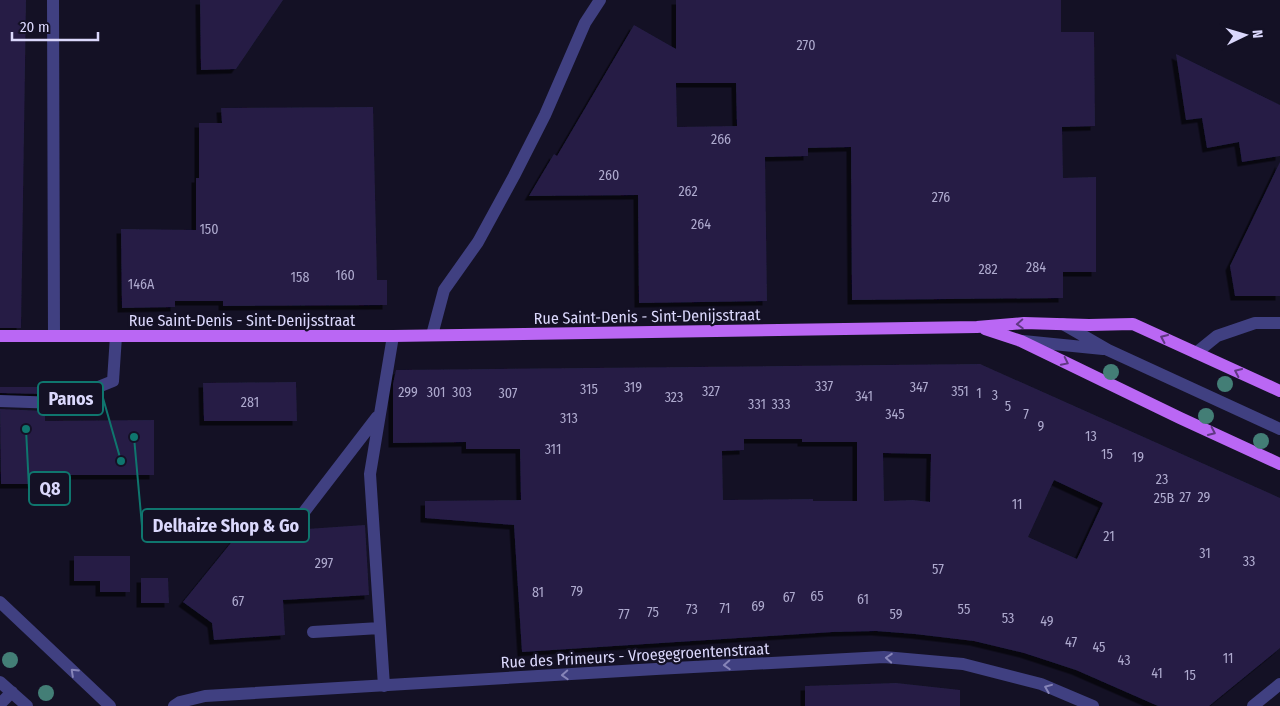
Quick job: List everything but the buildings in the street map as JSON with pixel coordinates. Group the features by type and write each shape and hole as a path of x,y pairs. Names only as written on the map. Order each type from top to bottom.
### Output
{"main road":[{"name":"Rue Saint-Denis - Sint-Denijsstraat","path":"0,336 432,336 978,327 1024,323 1133,324 1280,391"},
{"path":"978,327 1021,341 1280,464"}],"street":[{"path":"53,0 54,335"},
{"path":"432,336 444,290 478,242 514,176 545,114 585,23 600,0"},
{"path":"1196,353 1218,336 1255,323 1280,323"},
{"path":"1063,324 1108,350 1280,429"},
{"path":"0,401 59,403 113,381 116,336"},
{"path":"384,686 370,474 393,336"},
{"path":"1021,341 1108,350"},
{"path":"304,512 379,415"},
{"path":"0,602 110,706"},
{"path":"313,632 380,628"},
{"name":"Rue des Primeurs - Vroegegroentenstraat","path":"174,706 180,702 205,696 884,657 963,664 1041,684 1093,706"},
{"path":"0,682 27,706"},
{"path":"1253,706 1280,684"},
{"path":"0,704 12,692"}],"place":[{"name":"Q8","path":"26,429"},
{"name":"Delhaize Shop & Go","path":"134,437"},
{"name":"Panos","path":"121,461"}]}
